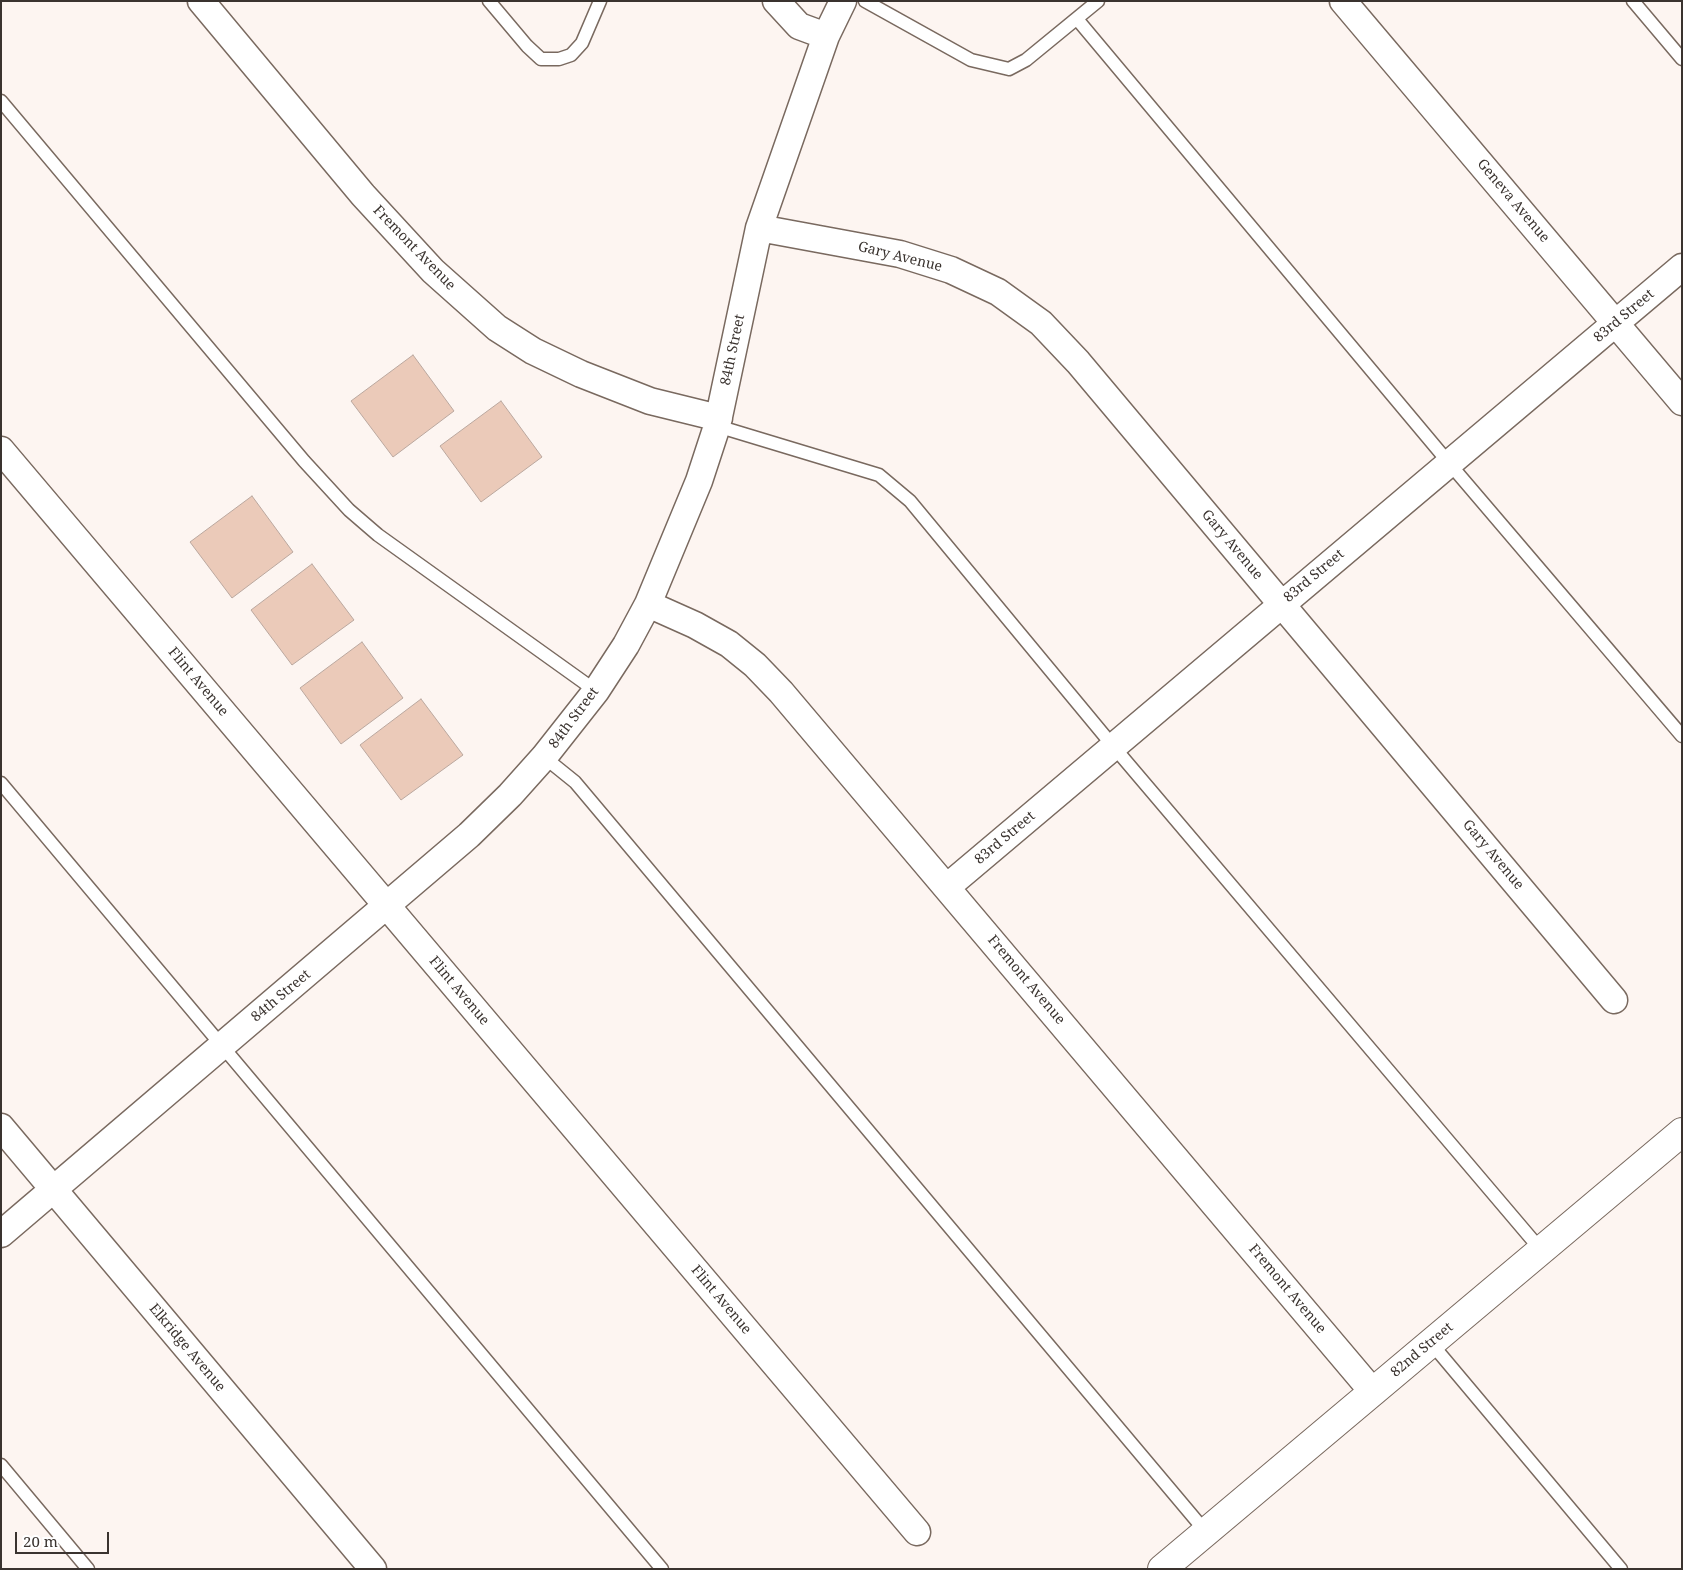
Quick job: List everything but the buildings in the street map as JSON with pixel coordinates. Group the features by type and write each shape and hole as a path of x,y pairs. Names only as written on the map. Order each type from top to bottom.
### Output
{"main road":[{"name":"82nd Street","path":"1162,1569 1682,1132"}],"street":[{"name":"Fremont Avenue","path":"201,1 363,195 433,271 497,328 533,350 581,374 650,400 718,422"},
{"path":"776,1 800,26 826,36"},
{"name":"84th Street","path":"1,1234 469,835 510,795 544,757 596,691 626,645 648,604 678,535 718,422 759,228 826,36 843,1"},
{"name":"Geneva Avenue","path":"1343,1 1682,402"},
{"name":"Gary Avenue","path":"759,228 900,254 951,270 998,292 1041,323 1078,362 1282,603 1614,1000"},
{"name":"83rd Street","path":"947,887 1682,267"},
{"name":"Flint Avenue","path":"1,450 917,1532"},
{"name":"Fremont Avenue","path":"648,604 695,625 729,644 755,665 947,887 1373,1392"},
{"name":"Elkridge Avenue","path":"1,1127 373,1569"}],"lane":[{"path":"489,1 526,46 541,59 559,59 571,55 582,43 600,1"},
{"path":"865,1 972,60 1009,69 1026,60 1098,1"},
{"path":"1633,1 1682,59"},
{"path":"1077,19 1449,463 1682,736"},
{"path":"1,101 298,453 349,510 378,535 596,691"},
{"path":"718,422 880,475 910,501 1113,746 1541,1250"},
{"path":"544,757 575,782 1206,1532"},
{"path":"1,784 662,1569"},
{"path":"1431,1343 1620,1569"},
{"path":"1,1465 88,1569"}]}
